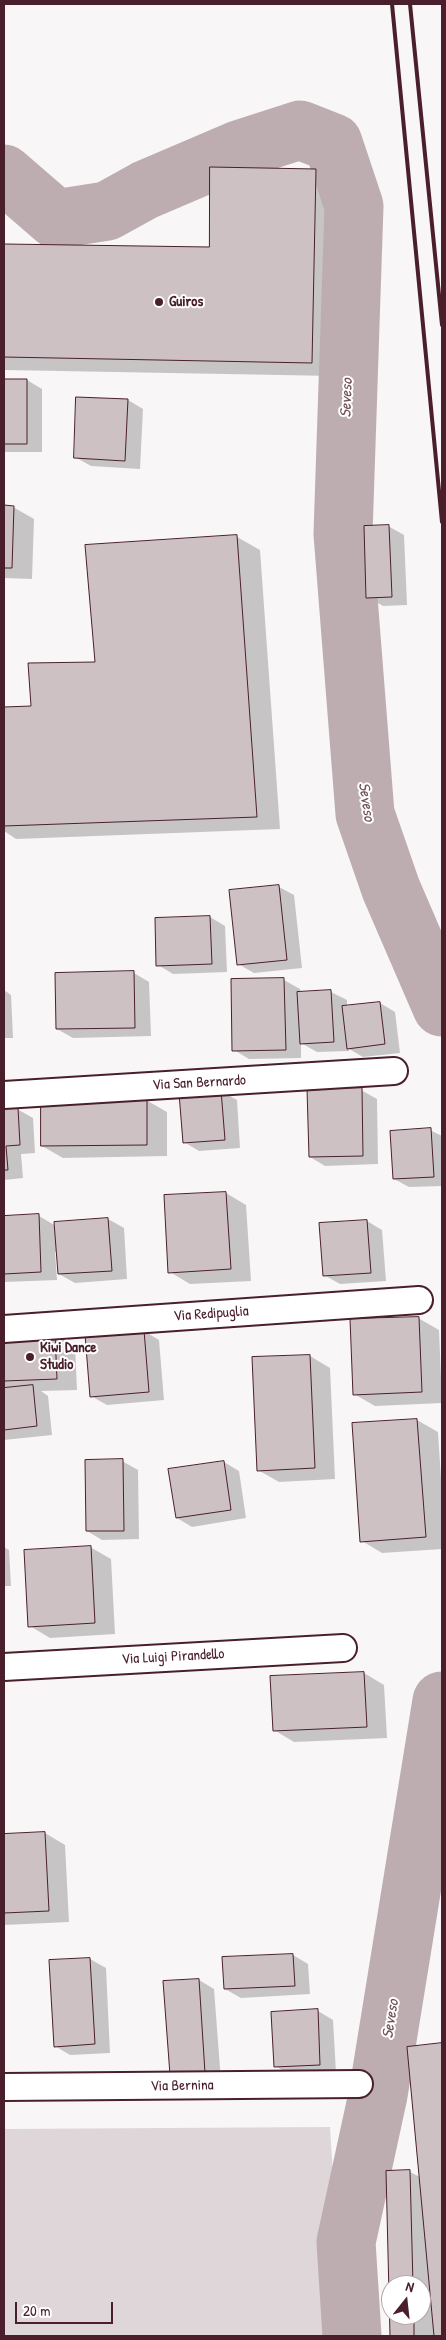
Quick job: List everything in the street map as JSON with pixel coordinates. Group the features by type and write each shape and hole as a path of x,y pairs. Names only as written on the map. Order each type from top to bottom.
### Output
{"street":[{"name":"Via San Bernardo","path":"4,1095 394,1071"},
{"name":"Via Redipuglia","path":"4,1329 419,1300"},
{"name":"Via Luigi Pirandello","path":"4,1667 343,1648"},
{"name":"Via Bernina","path":"4,2088 359,2084"}],"shaded area":[{"path":"330,2127 343,2336 4,2336 4,2129"}],"building":[{"name":"Guiros","path":"210,167 316,169 312,363 4,357 4,244 209,247"},
{"path":"4,379 27,379 27,444 4,444"},
{"path":"76,397 128,399 125,461 74,458"},
{"path":"4,505 14,506 12,568 4,568"},
{"path":"389,525 392,597 366,598 364,526"},
{"path":"237,535 257,817 4,826 4,707 31,706 28,663 95,662 85,545"},
{"path":"279,885 287,960 237,965 229,890"},
{"path":"210,916 212,964 156,966 155,918"},
{"path":"134,971 135,1028 56,1029 55,973"},
{"path":"284,978 286,1050 232,1051 231,979"},
{"path":"331,990 334,1042 300,1044 297,992"},
{"path":"380,1002 385,1044 347,1049 342,1006"},
{"path":"362,1088 363,1156 309,1157 307,1089"},
{"path":"221,1090 225,1140 183,1143 179,1093"},
{"path":"41,1099 147,1099 147,1145 41,1146"},
{"path":"18,1108 20,1145 6,1146 8,1170 4,1170 4,1109"},
{"path":"431,1128 434,1177 393,1179 390,1131"},
{"path":"226,1192 231,1269 168,1273 164,1195"},
{"path":"39,1214 41,1272 4,1274 4,1216"},
{"path":"108,1218 112,1271 58,1274 54,1222"},
{"path":"367,1220 371,1273 323,1276 319,1223"},
{"path":"419,1317 422,1392 353,1395 350,1319"},
{"path":"144,1330 149,1392 90,1397 85,1334"},
{"name":"Kiwi Dance Studio","path":"55,1333 57,1379 4,1381 4,1335"},
{"path":"310,1355 315,1468 257,1471 252,1357"},
{"path":"33,1385 37,1426 4,1430 4,1388"},
{"path":"417,1419 426,1537 360,1542 352,1423"},
{"path":"123,1459 124,1531 86,1531 85,1460"},
{"path":"224,1461 231,1510 176,1518 168,1469"},
{"path":"91,1546 95,1623 28,1627 24,1550"},
{"path":"364,1672 367,1727 273,1731 270,1676"},
{"path":"45,1832 49,1911 4,1913 4,1834"},
{"path":"293,1954 295,1986 224,1989 222,1957"},
{"path":"90,1958 95,2044 54,2047 49,1960"},
{"path":"199,1979 205,2073 170,2075 163,1981"},
{"path":"318,2009 320,2065 274,2067 271,2012"},
{"path":"442,2043 442,2336 434,2336 431,2275 428,2275 407,2047"},
{"path":"410,2170 413,2275 389,2275 386,2171"},
{"path":"390,2325 414,2325 414,2336 390,2336"}],"waterway":[{"name":"Seveso","path":"4,174 56,219 107,211 145,190 241,149 300,130 333,143 354,206 343,534 365,814 391,889 442,1007"},
{"name":"Seveso","path":"352,2336 346,2242 378,2095 442,1701"}],"railway":[{"path":"392,4 442,522"},
{"path":"410,4 442,325"}],"place":[{"name":"Guiros","path":"159,302"},
{"name":"Kiwi Dance Studio","path":"30,1357"}]}
